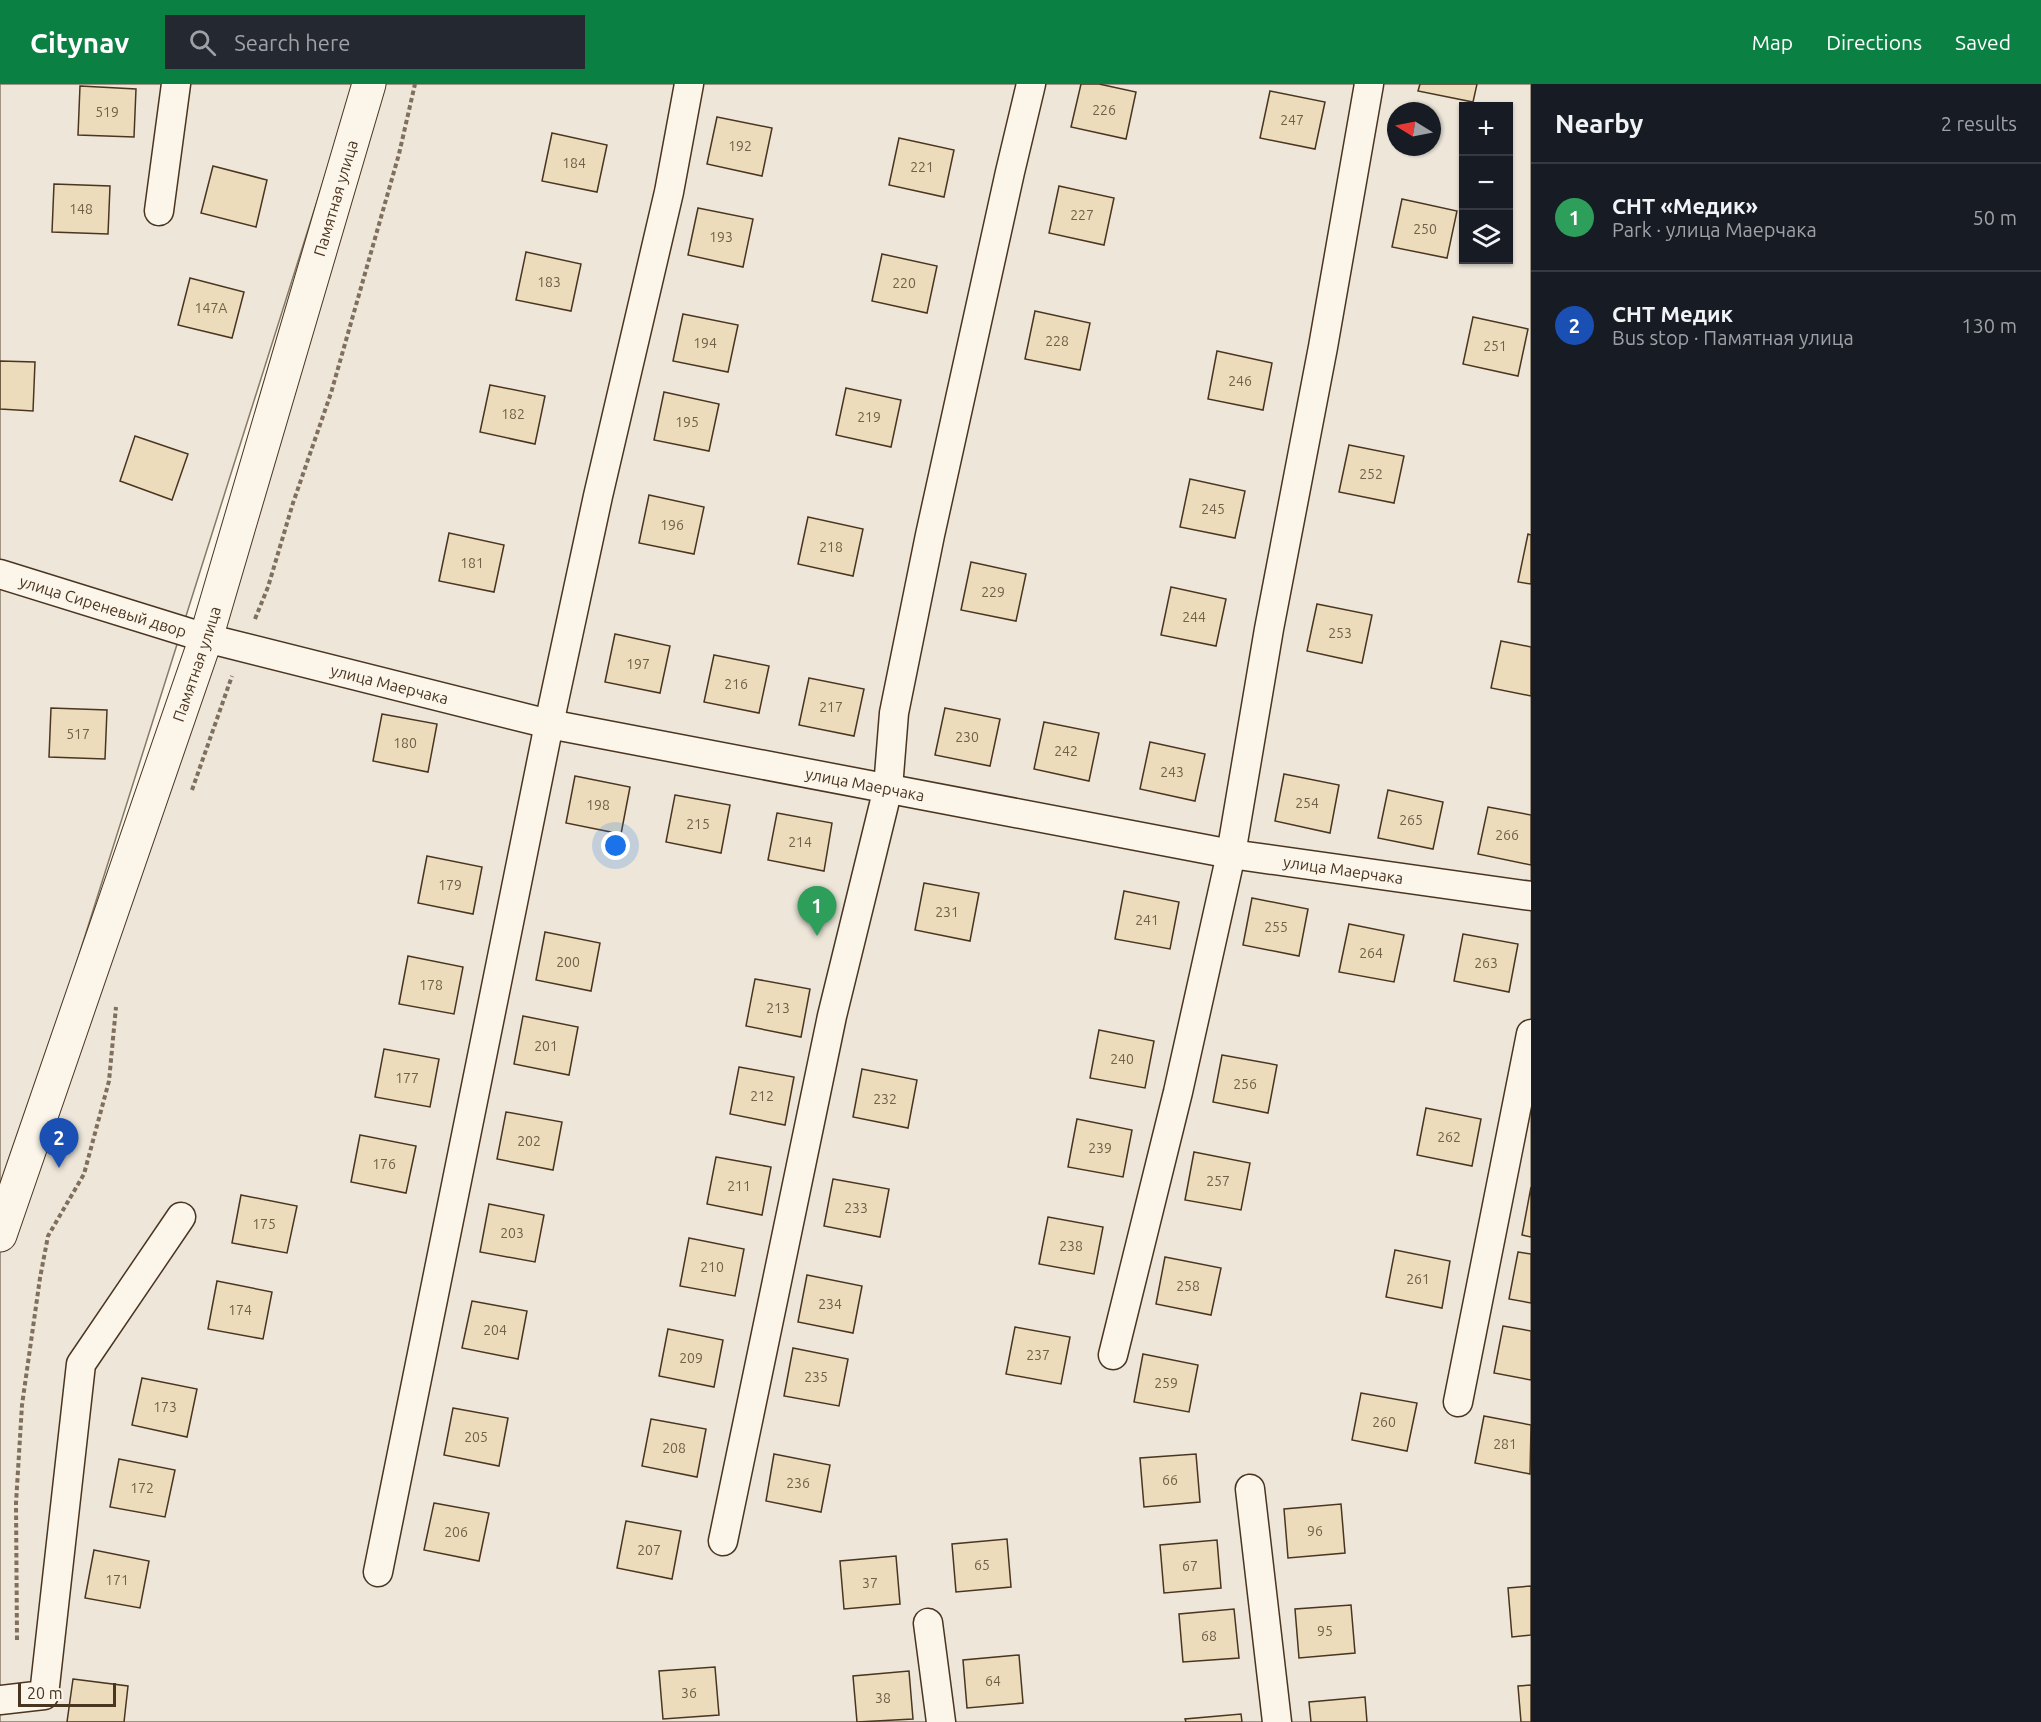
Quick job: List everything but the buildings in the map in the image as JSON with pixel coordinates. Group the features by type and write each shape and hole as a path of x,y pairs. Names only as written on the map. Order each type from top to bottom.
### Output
{"street":[{"path":"159,211 176,84"},
{"name":"Памятная улица","path":"0,1235 206,638 369,84"},
{"path":"378,1572 549,724 598,496 669,192 689,84"},
{"path":"723,1541 832,1016 888,788 896,702 948,453 1031,84"},
{"path":"1113,1355 1178,1092 1230,854 1369,84"},
{"name":"улица Сиреневый двор","path":"0,574 206,638"},
{"name":"улица Маерчака","path":"206,638 549,724 1230,854 1531,896"},
{"path":"1458,1402 1531,1034"},
{"path":"0,1700 44,1695 81,1364 181,1217"},
{"path":"1250,1490 1277,1722"},
{"path":"928,1623 941,1722"}],"path":[{"path":"252,627 268,587 293,504 332,393 399,154 415,84"},
{"path":"188,800 236,667"},
{"path":"17,1647 15,1559 21,1416 40,1278 48,1236 84,1174 87,1164 110,1080 116,1004"}],"shaded area":[{"path":"0,84 354,84 0,1205"},
{"path":"377,84 1531,84 1531,1722 0,1722 0,1234"}],"place":[{"name":"СНТ «Медик»","path":"817,936"},
{"name":"СНТ Медик","path":"59,1168"}]}
